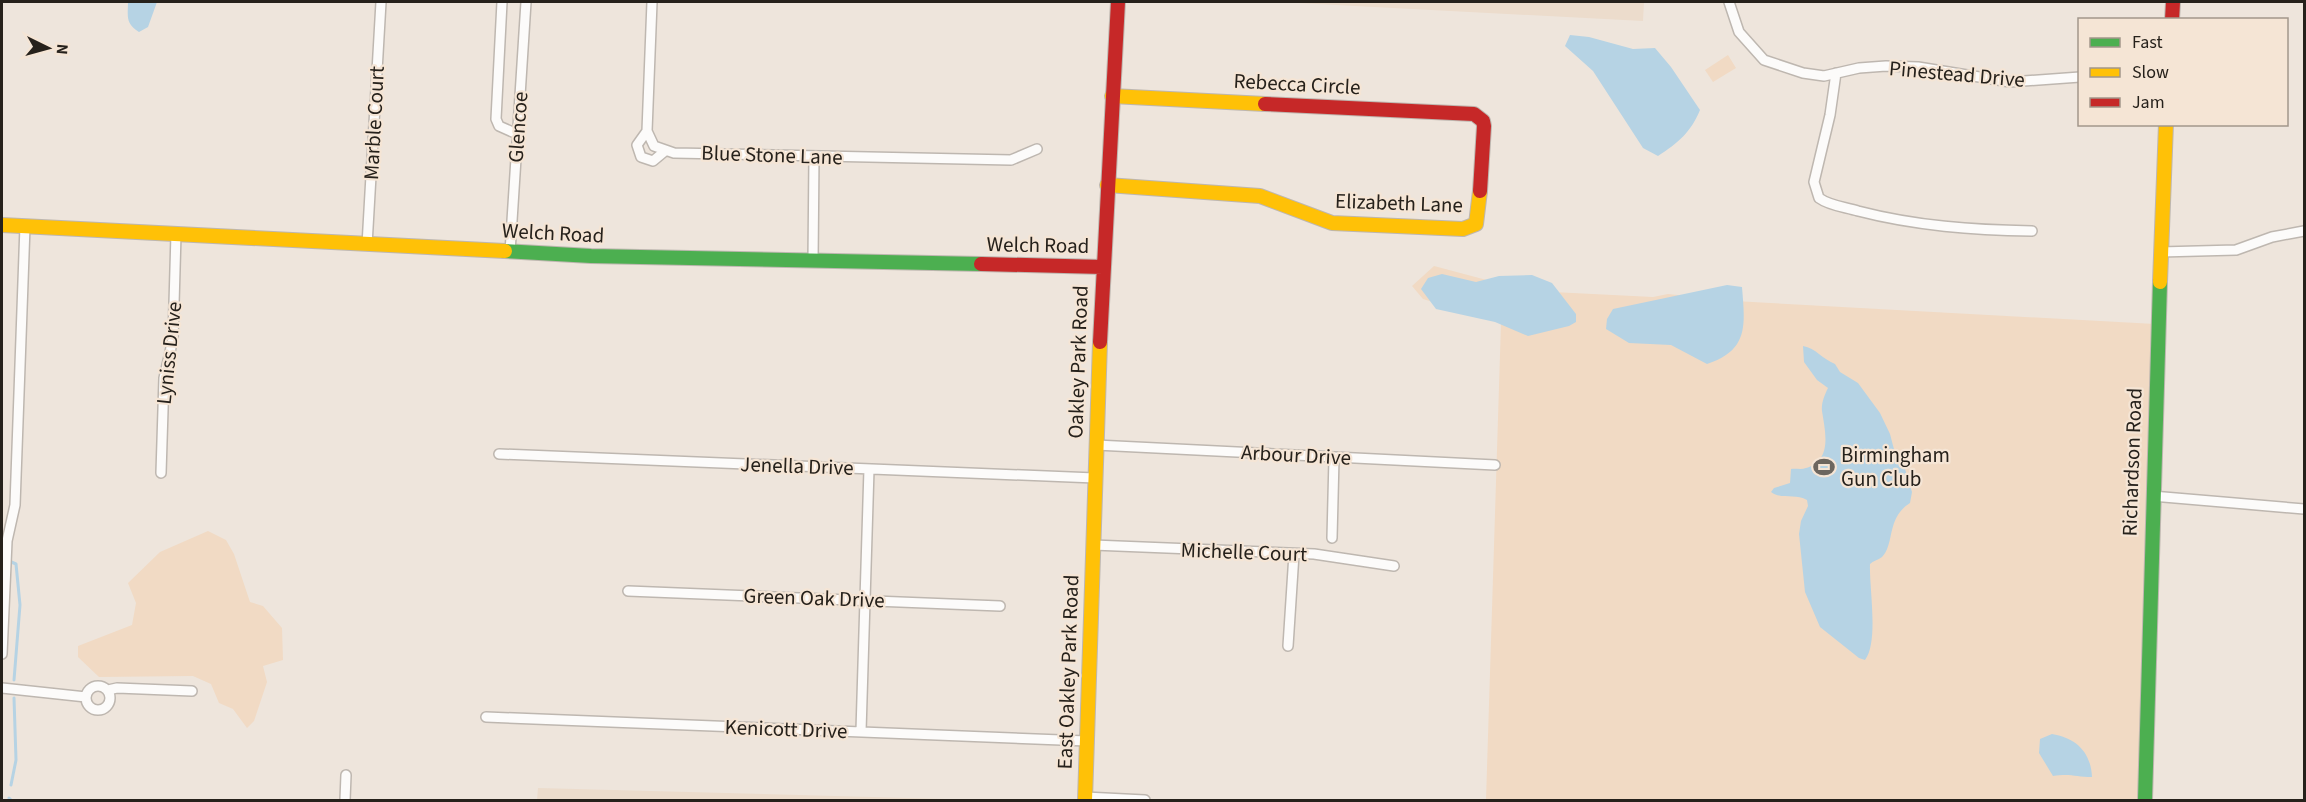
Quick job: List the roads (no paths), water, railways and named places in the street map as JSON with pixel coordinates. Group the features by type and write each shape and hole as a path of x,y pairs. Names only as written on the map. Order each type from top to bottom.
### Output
{"street":[{"name":"Marble Court","path":"367,245 381,2"},
{"path":"502,2 496,119 499,126 517,134"},
{"name":"Glencoe","path":"510,252 526,2"},
{"path":"652,2 647,131 654,146 665,151"},
{"name":"Oakley Park Road","path":"1093,545 1103,267 1118,2"},
{"name":"Pinestead Drive","path":"1729,2 1739,32 1764,60 1803,73 1824,76 1859,68 1918,67 2010,82 2078,77"},
{"path":"2172,2 2172,18"},
{"path":"1836,73 1830,115 1814,182 1815,193 1819,198 1832,204 1898,221 1943,228 2032,231"},
{"name":"Rebecca Circle","path":"1112,96 1468,113 1480,117"},
{"name":"Elizabeth Lane","path":"1107,185 1260,196 1280,202 1316,220 1332,223 1469,228 1476,224 1479,215 1484,126 1480,117"},
{"name":"Richardson Road","path":"2145,801 2152,496 2166,126"},
{"name":"Blue Stone Lane","path":"647,131 638,142 639,155 653,161 665,151 1011,160 1037,149"},
{"path":"813,262 814,156"},
{"name":"Welch Road","path":"2,225 510,252 813,262 1103,267"},
{"path":"2,654 7,541 15,505 25,226"},
{"path":"2160,252 2236,250 2272,237 2304,231"},
{"name":"Lyniss Drive","path":"160,472 164,378 173,339 176,234"},
{"name":"Arbour Drive","path":"1096,445 1495,465"},
{"name":"Jenella Drive","path":"499,454 1095,478"},
{"path":"1332,538 1335,458"},
{"path":"861,731 869,469"},
{"path":"2152,496 2304,509"},
{"name":"Michelle Court","path":"1093,545 1331,556 1394,566"},
{"name":"East Oakley Park Road","path":"1085,799 1093,545"},
{"path":"1288,646 1293,554"},
{"name":"Green Oak Drive","path":"628,591 1000,606"},
{"path":"108,690 110,702 102,710 91,708 86,697 89,690 95,686 102,686 108,690 117,688 192,690"},
{"path":"2,688 86,697"},
{"name":"Kenicott Drive","path":"486,717 1087,741"},
{"path":"345,801 346,775"},
{"path":"1085,799 1144,801"}],"water":[{"path":"128,2 157,2 148,27 139,32 131,25 128,19"},
{"path":"1570,35 1589,37 1633,49 1655,48 1700,110 1688,131 1678,142 1658,156 1643,148 1593,71 1565,46"},
{"path":"1442,274 1476,282 1499,276 1532,275 1552,283 1576,314 1576,322 1569,326 1528,336 1495,322 1436,309 1421,289 1428,278"},
{"path":"1727,285 1742,287 1744,313 1741,335 1731,351 1707,364 1671,345 1629,343 1606,329 1607,319 1613,309"},
{"path":"1803,346 1835,364 1840,372 1858,383 1880,413 1890,434 1896,457 1905,469 1912,492 1910,503 1897,516 1886,552 1870,564 1872,641 1865,660 1859,658 1820,627 1805,592 1799,534 1801,521 1808,506 1807,500 1780,496 1771,492 1774,488 1790,483 1791,469 1804,469 1815,464 1824,452 1822,408 1828,388 1817,380 1804,362"},
{"path":"2052,734 2068,739 2081,748 2089,760 2092,777 2053,776 2039,753 2040,739"}],"waterway":[{"path":"9,561 16,564 20,605 14,680"},
{"path":"11,785 16,760 14,698"}],"place":[{"name":"Birmingham Gun Club","path":"1824,467"}]}
